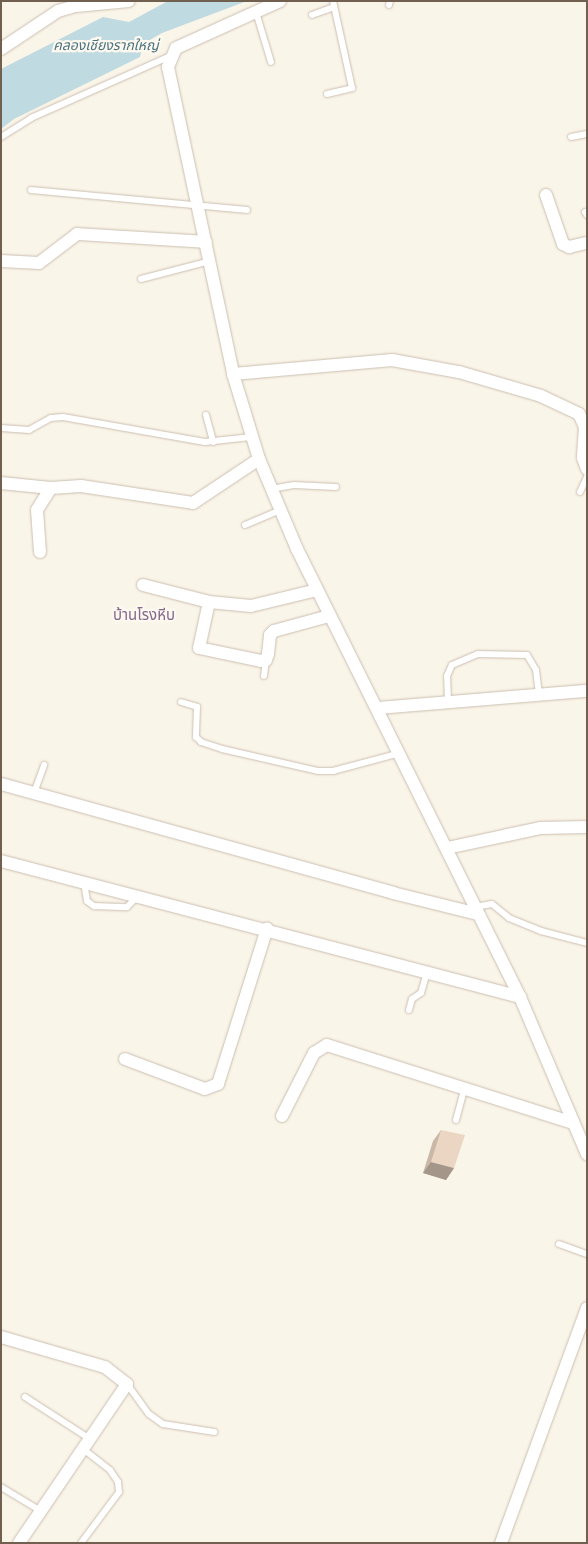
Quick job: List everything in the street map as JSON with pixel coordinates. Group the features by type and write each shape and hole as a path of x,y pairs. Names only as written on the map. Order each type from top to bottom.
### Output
{"street":[{"path":"1,49 58,11 96,2 129,1"},
{"path":"280,1 189,40 176,48 170,56 168,67 199,205 233,374 251,437 270,489 329,616 378,708 476,911 520,997 587,1154"},
{"path":"546,195 563,244 569,247 587,244"},
{"path":"1,261 39,263 77,234 206,242"},
{"path":"233,374 392,360 425,363 459,372 541,396 579,414 585,427 583,458 587,469"},
{"path":"1,483 51,488 81,486 193,502 259,459"},
{"path":"40,552 37,510 51,488"},
{"path":"144,585 209,602 251,606 317,590"},
{"path":"209,602 198,643 202,651 266,660 270,635 274,631 329,616"},
{"path":"378,708 587,691"},
{"path":"1,784 393,894 476,911"},
{"path":"447,848 540,828 587,826"},
{"path":"1,861 267,928 520,997"},
{"path":"125,1059 206,1089 218,1084 267,928"},
{"path":"282,1116 314,1053 327,1045 464,1091 574,1123"},
{"path":"502,1543 587,1308"},
{"path":"1,1336 105,1366 123,1391 19,1543"}],"lane":[{"path":"312,15 334,4 352,88 327,94"},
{"path":"256,12 271,62"},
{"path":"1,137 31,118 170,56"},
{"path":"571,137 587,134"},
{"path":"31,190 248,210"},
{"path":"142,279 210,261"},
{"path":"206,416 213,442"},
{"path":"1,428 29,430 51,418 63,417 213,442 251,437"},
{"path":"580,492 587,477"},
{"path":"270,489 294,485 336,487"},
{"path":"245,525 280,510"},
{"path":"448,702 447,676 452,665 478,654 527,654 536,670 539,695"},
{"path":"264,676 266,660"},
{"path":"181,702 197,707 196,736 201,742 241,753 333,771 400,753"},
{"path":"34,793 44,765"},
{"path":"84,881 84,894 94,906 127,907 139,895"},
{"path":"476,911 492,904 508,918 541,932 587,943"},
{"path":"409,1010 412,998 421,994 427,971"},
{"path":"456,1120 464,1091"},
{"path":"559,1244 587,1254"},
{"path":"123,1391 163,1424 214,1432"},
{"path":"25,1397 87,1445 110,1470 118,1482 119,1492 81,1543"},
{"path":"1,1488 41,1512"}],"water":[{"name":"คลองเชียงรากใหญ่","path":"168,1 247,1 162,33 143,44 140,57 14,119 1,129 1,69 103,17 129,22"}],"building":[{"path":"441,1130 465,1135 454,1168 431,1162"}],"district":[{"name":"บ้านโรงหีบ","path":"144,615"}]}
